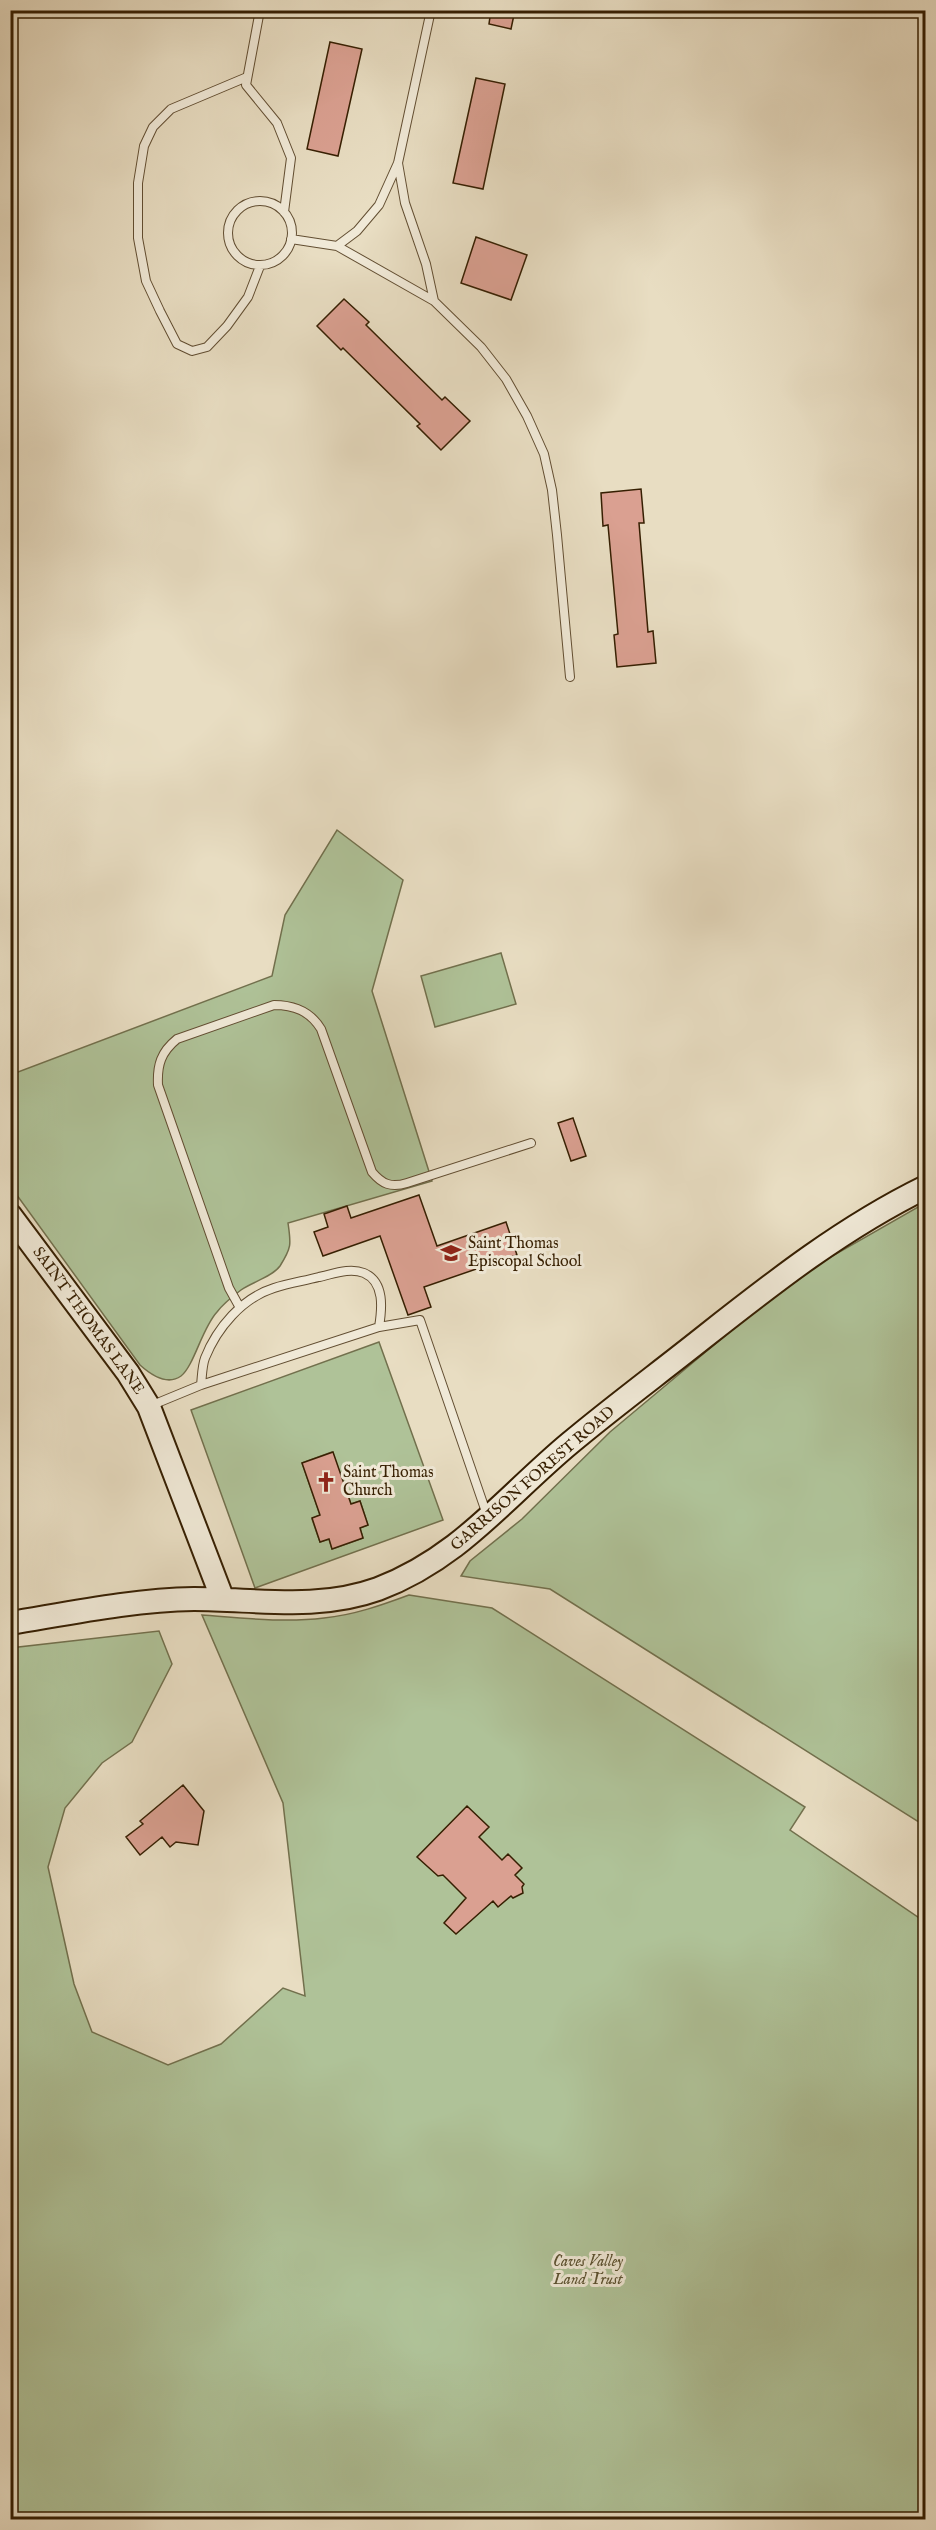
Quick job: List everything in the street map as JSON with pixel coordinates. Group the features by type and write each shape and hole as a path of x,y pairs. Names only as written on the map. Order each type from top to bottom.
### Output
{"main road":[{"name":"GARRISON FOREST ROAD","path":"10,1623 145,1603 223,1600 302,1603 340,1598 376,1589 442,1557 568,1444 792,1268 857,1224 926,1187"},
{"name":"SAINT THOMAS LANE","path":"10,1215 128,1373 149,1407 223,1600"}],"lane":[{"path":"260,10 246,85 277,123 291,158 284,212 291,228 291,239 286,252 273,262 260,266 248,263 237,256 230,246 227,234 231,217 245,204 257,201 267,202 284,212"},
{"path":"337,246 357,231 380,205 398,163 431,10"},
{"path":"926,57 923,68 926,69"},
{"path":"247,77 171,109 153,127 144,146 138,183 138,238 146,281 160,311 177,344 192,351 207,348 227,326 248,297 260,266"},
{"path":"398,163 405,203 426,264 434,301"},
{"path":"291,239 337,246 434,301 481,347 507,379 528,416 544,454 552,490 570,677"},
{"path":"239,1306 229,1288 158,1085 160,1060 165,1048 177,1039 274,1005 287,1005 309,1014 321,1029 372,1172 387,1185 397,1186 531,1143"},
{"path":"201,1385 204,1360 217,1335 239,1306 272,1288 348,1270 364,1273 374,1281 380,1294 382,1310 379,1327"},
{"path":"149,1407 201,1385 379,1327 420,1320 488,1518"}],"green space":[{"path":"337,830 403,880 372,991 432,1181 288,1223 290,1245 280,1266 241,1290 219,1309 207,1327 190,1364 181,1376 170,1380 159,1378 140,1365 11,1187 10,1075 272,976 285,915"},
{"path":"501,953 516,1004 435,1027 421,976"},
{"path":"925,1203 925,1826 550,1589 461,1576 470,1561 522,1519 610,1432 794,1278"},
{"path":"379,1342 443,1520 255,1588 191,1410","holes":["332,1452 351,1504 360,1501 368,1525 360,1528 363,1538 332,1549 329,1539 320,1542 312,1519 320,1515 302,1463"]},
{"name":"Caves Valley Land Trust","path":"409,1595 492,1608 805,1807 790,1830 925,1922 925,2519 11,2519 10,1648 159,1631 172,1664 132,1742 102,1763 65,1808 48,1867 74,1984 92,2032 168,2065 221,2044 283,1988 305,1996 283,1803 202,1615 278,1620 335,1617"}],"building":[{"path":"491,10 515,10 511,29 489,24"},
{"path":"330,42 362,49 338,156 307,149"},
{"path":"476,78 505,84 483,189 453,183"},
{"path":"476,237 527,255 511,300 461,283"},
{"path":"344,299 369,322 366,325 442,400 445,397 470,421 441,450 417,426 420,424 343,348 341,350 317,326"},
{"path":"641,489 644,523 639,523 648,632 653,631 656,663 617,667 614,635 618,634 608,525 603,526 601,493"},
{"path":"573,1118 586,1156 571,1161 558,1123"},
{"name":"Saint Thomas Episcopal School","path":"419,1195 437,1246 506,1222 517,1255 424,1287 431,1307 408,1315 380,1236 323,1256 314,1232 328,1227 324,1214 347,1206 351,1218"},
{"name":"Saint Thomas Church","path":"333,1452 351,1504 360,1501 368,1525 360,1528 363,1538 332,1549 329,1539 320,1542 312,1518 320,1515 302,1463"},
{"path":"183,1785 204,1811 198,1845 176,1842 170,1847 162,1837 140,1855 126,1837 143,1824 140,1821"},
{"path":"467,1806 489,1827 479,1837 502,1860 508,1854 522,1868 515,1875 524,1884 523,1893 513,1898 511,1896 498,1907 493,1901 456,1934 444,1923 466,1898 443,1875 438,1876 417,1857"}],"place":[{"name":"Saint Thomas Episcopal School","path":"451,1253"},
{"name":"Saint Thomas Church","path":"326,1482"}]}
